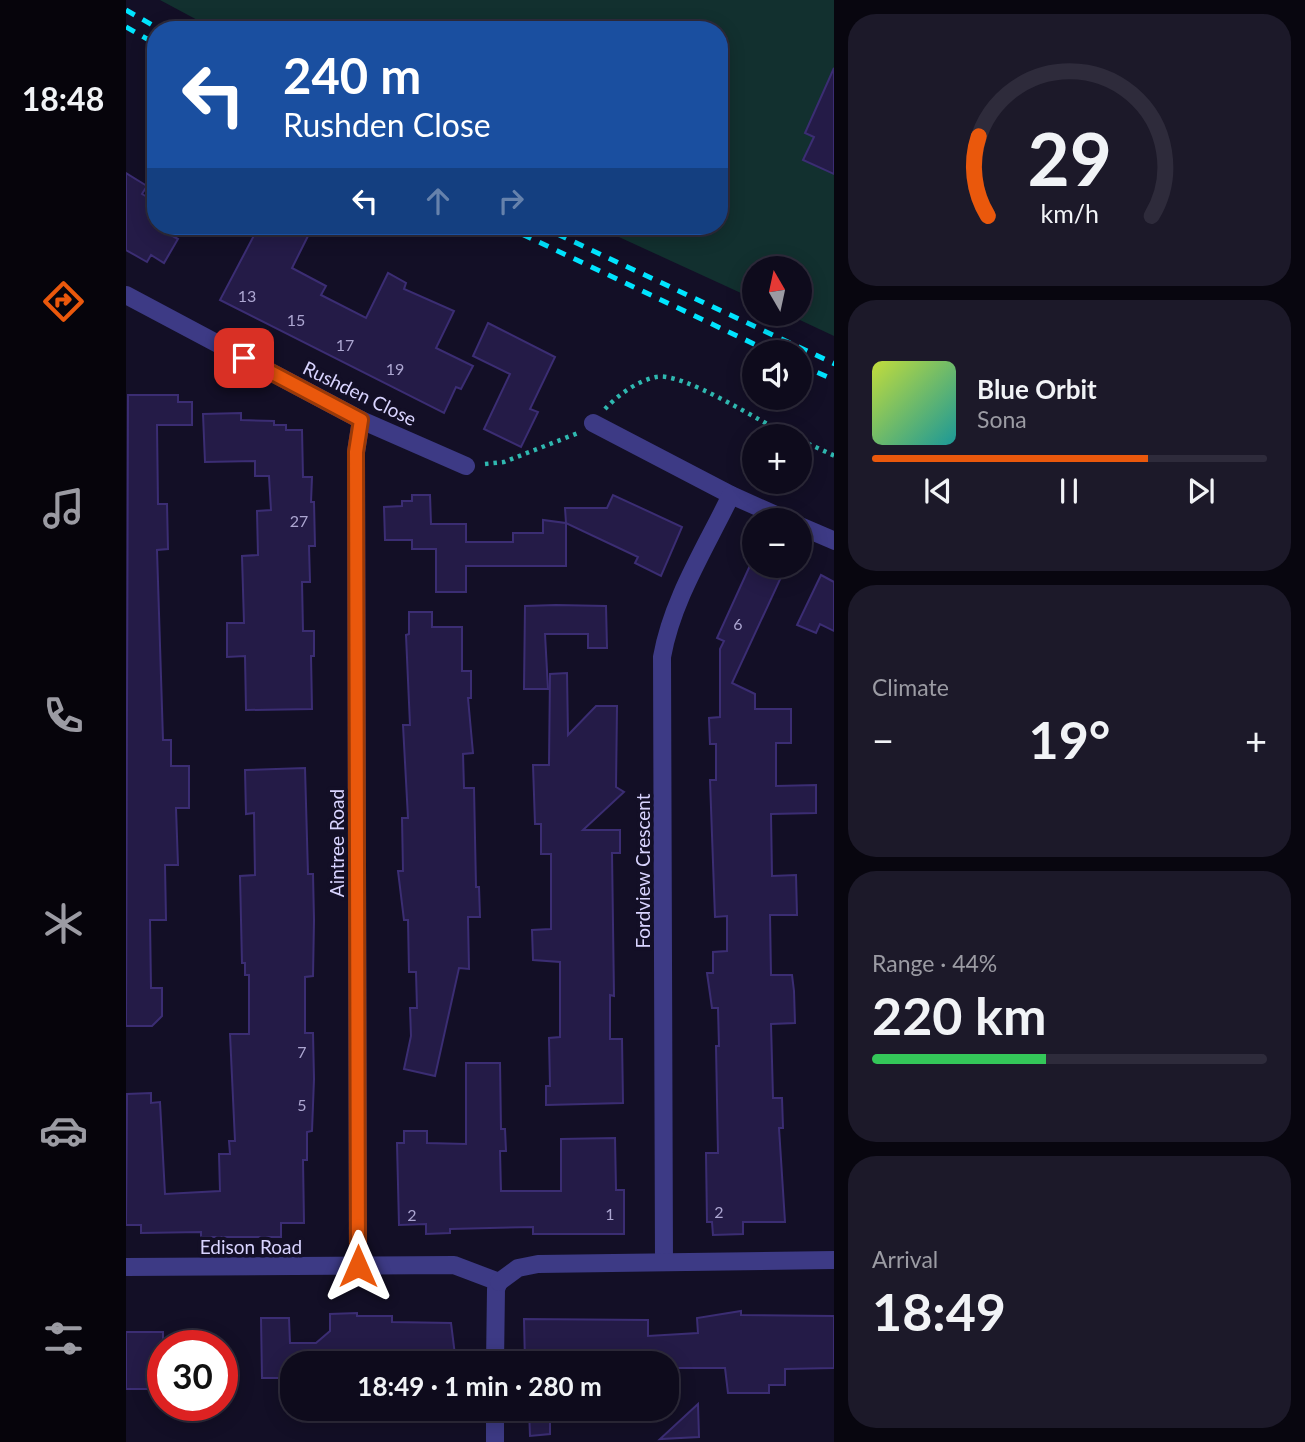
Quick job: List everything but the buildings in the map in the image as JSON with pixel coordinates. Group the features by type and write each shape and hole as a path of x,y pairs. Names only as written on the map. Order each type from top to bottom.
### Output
{"street":[{"name":"Rushden Close","path":"126,295 361,420 466,466"},
{"name":"Aintree Road","path":"358,1266 356,452 361,420"},
{"path":"593,423 760,508"},
{"name":"Fordview Crescent","path":"664,1262 662,657 666,636 679,601 731,495"},
{"path":"812,531 834,541"},
{"path":"495,1351 498,1284 518,1268 538,1264 834,1260"},
{"name":"Edison Road","path":"126,1268 454,1265 498,1284"},
{"path":"495,1421 495,1442"}],"path":[{"path":"812,446 834,456"}],"green space":[{"path":"160,0 834,0 834,336 812,326 812,256 742,256 742,293 615,235 728,235 728,21 199,21"}],"railway":[{"path":"126,10 147,22"},
{"path":"126,27 147,39"},
{"path":"524,235 746,340"},
{"path":"559,235 834,364"},
{"path":"812,370 834,380"}],"route":[{"path":"244,358 361,420 356,452 358,1266"}]}
